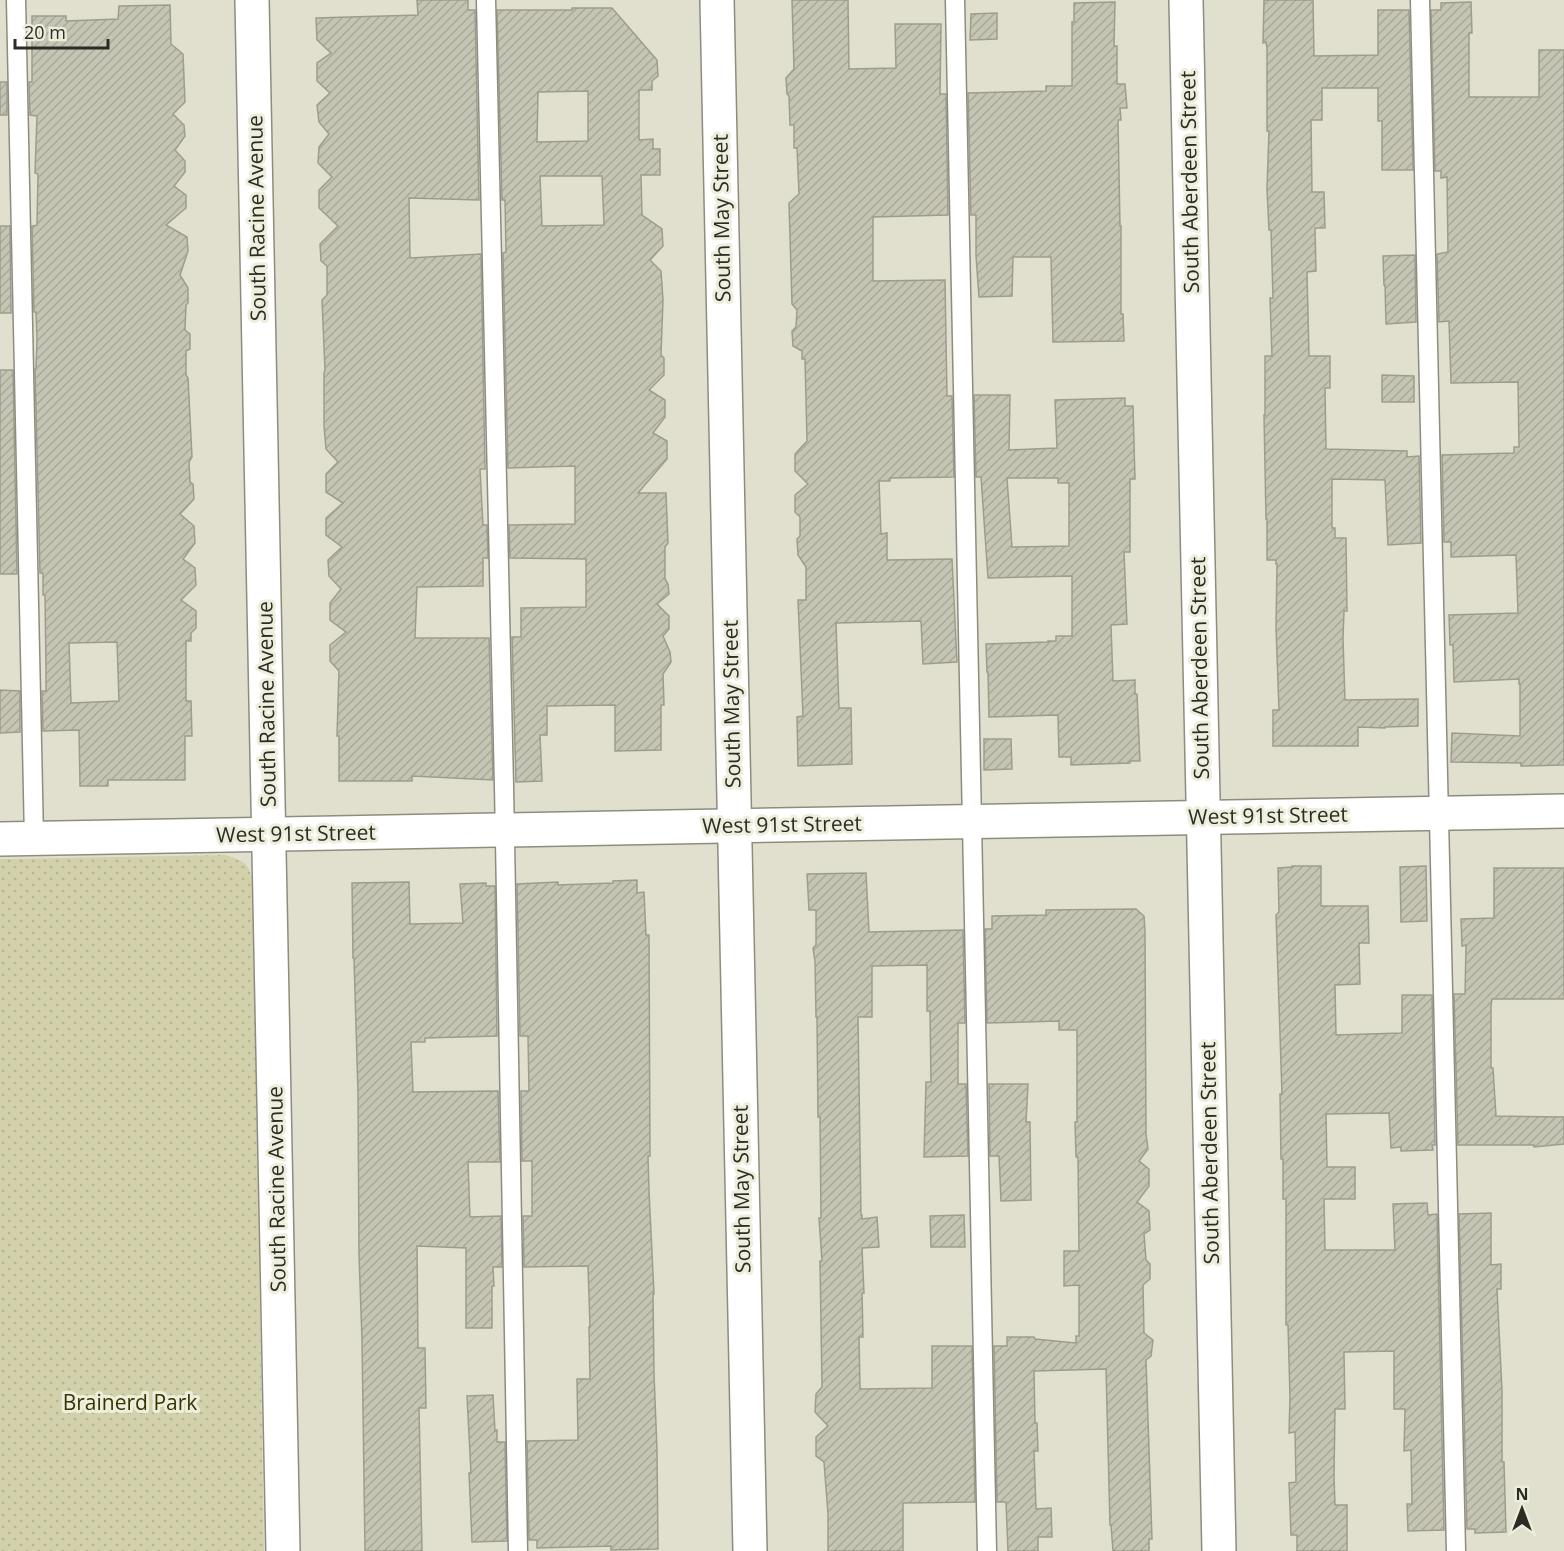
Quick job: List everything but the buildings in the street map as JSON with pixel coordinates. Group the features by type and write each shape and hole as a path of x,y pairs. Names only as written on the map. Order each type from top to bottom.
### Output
{"street":[{"name":"South Racine Avenue","path":"252,0 284,1551"},
{"name":"South May Street","path":"717,0 750,1551"},
{"name":"South Aberdeen Street","path":"1186,0 1219,1551"},
{"name":"West 91st Street","path":"0,839 1564,811"}],"lane":[{"path":"16,0 34,838"},
{"path":"486,0 505,830 518,1551"},
{"path":"955,0 987,1551"},
{"path":"1420,0 1456,1551"}],"green space":[{"name":"Brainerd Park","path":"225,855 243,862 249,869 253,888 264,1551 0,1551 0,859"}]}
